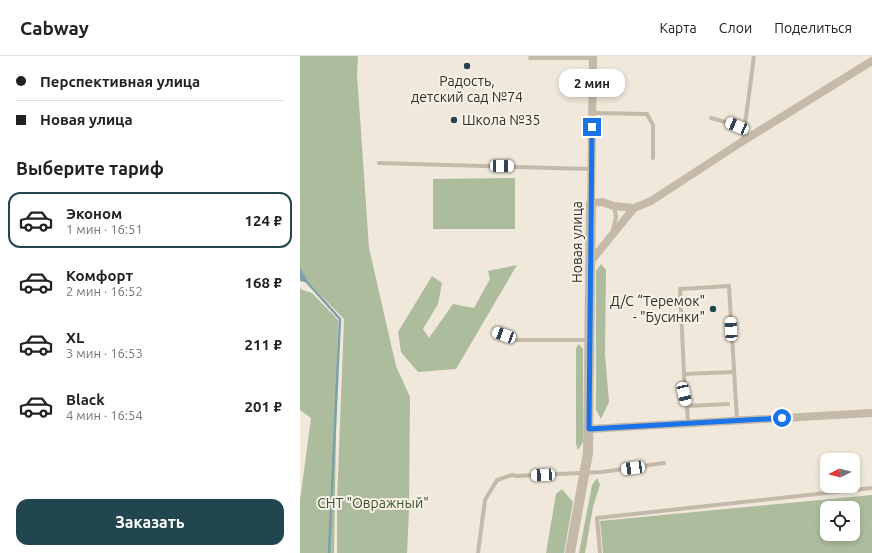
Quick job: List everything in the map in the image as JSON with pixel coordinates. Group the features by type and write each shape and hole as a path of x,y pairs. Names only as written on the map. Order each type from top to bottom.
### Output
{"street":[{"name":"Новая улица","path":"570,553 588,453 593,57"},
{"path":"591,202 602,202 614,206 634,208 651,201 743,140 872,61"},
{"path":"591,261 634,208"},
{"path":"589,429 872,413"}],"lane":[{"path":"743,140 754,56"},
{"path":"530,58 593,57"},
{"path":"593,113 647,114 653,125 653,158"},
{"path":"711,118 729,122 744,129"},
{"path":"379,163 592,169"},
{"path":"613,234 616,217 614,206"},
{"path":"688,423 687,406 684,394 680,289 729,286 737,420"},
{"path":"495,332 518,340 590,340"},
{"path":"684,374 734,372"},
{"path":"687,406 728,404"},
{"path":"478,553 485,500 497,480 512,475 584,474 664,463"},
{"path":"600,553 597,518 872,488"}],"green space":[{"name":"СНТ \"Овражный\"","path":"300,56 358,56 357,74 369,248 396,366 410,397 407,553 337,553 337,502 344,319 309,283 300,267"},
{"path":"515,178 515,229 433,229 433,179"},
{"path":"601,264 606,270 605,354 609,402 601,419 596,410 596,271"},
{"path":"517,265 456,369 418,372 401,352 398,332 432,276 442,283 438,304 423,329 429,338 453,304 474,308 490,279 488,271"},
{"path":"300,289 312,293 338,320 334,553 300,553 300,501 311,418 300,410"},
{"path":"579,344 583,349 583,442 578,450 576,444 576,348"},
{"path":"597,478 600,485 593,507 585,553 579,553 592,485"},
{"path":"562,489 573,502 564,553 546,553 556,494"},
{"path":"872,495 872,553 603,553 600,521"}],"water":[{"path":"300,267 309,283 300,281"}],"waterway":[{"path":"306,281 340,319 329,553"}],"place":[{"name":"Радость, детский сад №74","path":"467,66"},
{"name":"Школа №35","path":"454,120"},
{"name":"Д/С “Теремок\" - \"Бусинки\"","path":"713,309"}],"route":[{"path":"592,127 589,429 782,418"}]}
